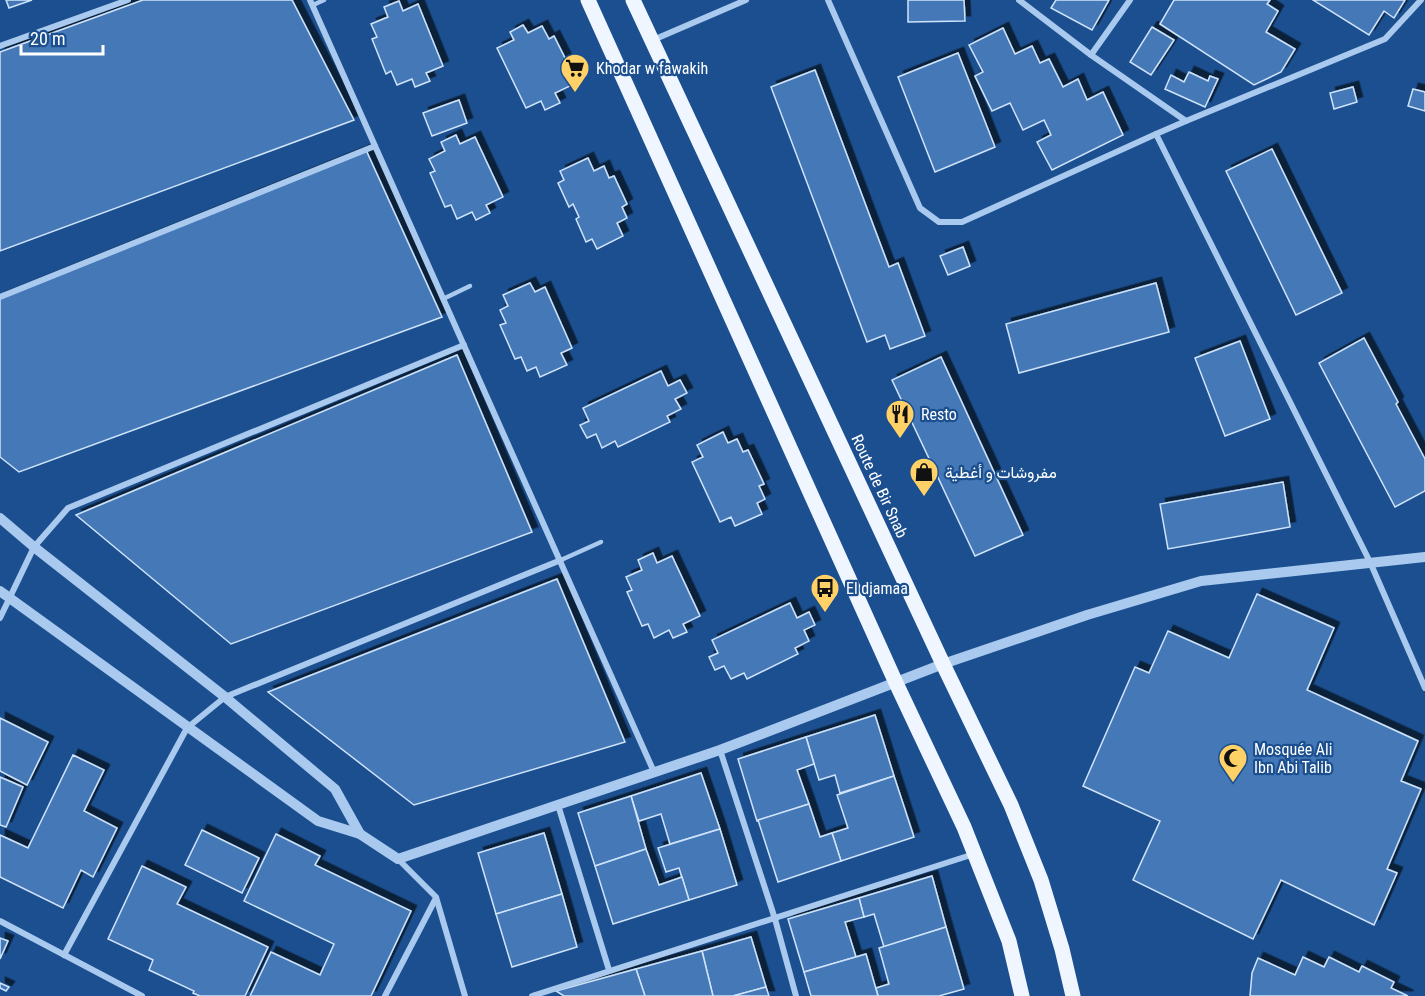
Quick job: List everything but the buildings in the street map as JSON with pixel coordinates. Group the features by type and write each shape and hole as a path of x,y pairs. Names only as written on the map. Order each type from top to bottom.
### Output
{"main road":[{"path":"588,0 896,683 964,827 1009,941 1022,996"},
{"name":"Route de Bir Snab","path":"633,0 1011,805 1041,880 1062,948 1073,996"}],"street":[{"path":"0,46 128,0"},
{"path":"652,40 747,0"},
{"path":"828,0 920,208 939,222 962,222 1186,121 1385,39 1421,0"},
{"path":"1019,0 1091,55 1186,121"},
{"path":"1091,55 1130,0"},
{"path":"312,3 654,771"},
{"path":"1156,134 1370,562 1425,688"},
{"path":"0,297 375,146"},
{"path":"0,618 34,548 68,508 464,345"},
{"path":"0,518 34,548 225,696 335,789 360,834"},
{"path":"398,859 720,750 943,664 1087,615 1201,581 1425,557"},
{"path":"64,955 187,728 225,696 561,560"},
{"path":"0,591 318,822 360,834 398,859 436,897 465,996"},
{"path":"720,750 775,919 796,996"},
{"path":"558,806 609,970"},
{"path":"532,996 974,854"},
{"path":"385,996 436,897"},
{"path":"0,921 141,996"}],"lane":[{"path":"312,3 324,0"},
{"path":"443,299 470,286"},
{"path":"561,560 601,542"}],"place":[{"name":"Khodar w fawakih","path":"575,94"},
{"name":"Resto","path":"900,440"},
{"name":"مفروشات و أغطية","path":"924,498"},
{"name":"El djamaa","path":"825,614"},
{"name":"Mosquée Ali Ibn Abi Talib","path":"1233,784"}]}
